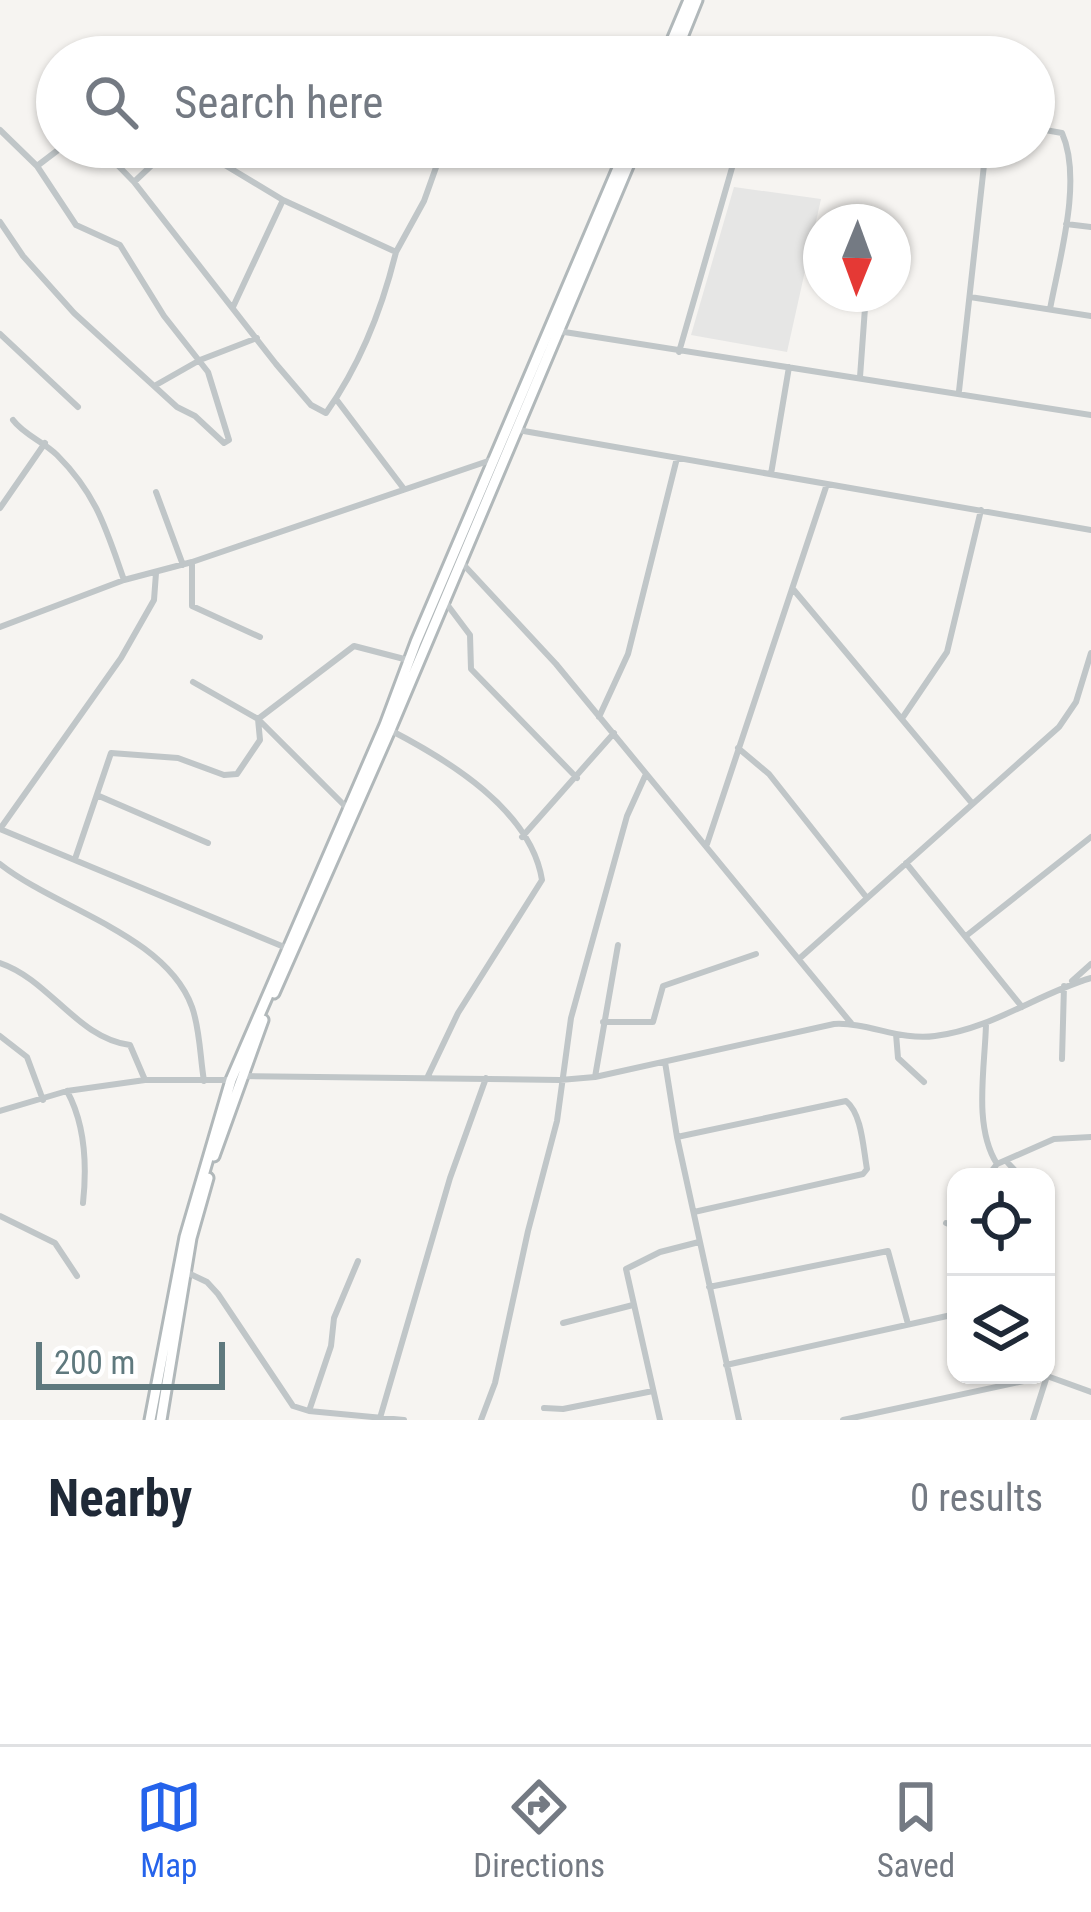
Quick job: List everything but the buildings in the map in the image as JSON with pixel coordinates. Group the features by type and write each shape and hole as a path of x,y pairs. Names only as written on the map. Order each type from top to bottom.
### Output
{"main road":[{"path":"678,36 693,0"},
{"path":"289,949 390,730 622,168"},
{"path":"150,1420 185,1237 236,1078 494,459 558,331 623,168"},
{"path":"161,1420 186,1272 236,1078"}],"street":[{"path":"0,130 36,165"},
{"path":"1050,309 1066,224 1070,163 1065,140 1055,130"},
{"path":"0,222 74,314 224,443 230,440 200,360 164,316 120,245 76,225 38,168"},
{"path":"120,168 311,405 326,413 384,301 396,252 436,168"},
{"path":"134,182 149,168"},
{"path":"230,168 283,200 396,252"},
{"path":"679,352 733,168"},
{"path":"959,392 984,168"},
{"path":"233,308 283,200"},
{"path":"1066,224 1091,227"},
{"path":"969,297 1091,316"},
{"path":"860,377 865,312"},
{"path":"558,331 1091,415"},
{"path":"0,334 78,407"},
{"path":"156,385 200,360 257,338"},
{"path":"771,474 789,367"},
{"path":"336,399 404,489"},
{"path":"13,420 22,431 45,443 88,487 124,580"},
{"path":"512,428 1091,530"},
{"path":"0,508 3,497 45,443"},
{"path":"599,717 628,654 676,458"},
{"path":"0,627 124,580 187,564 494,459"},
{"path":"706,844 827,484"},
{"path":"156,492 187,564 192,606 260,638"},
{"path":"902,717 947,652 981,510"},
{"path":"460,561 545,651 851,1023"},
{"path":"155,573 154,600 121,658 0,829 289,949"},
{"path":"793,589 972,803"},
{"path":"443,601 470,635 471,669 577,778"},
{"path":"258,719 354,646 409,660"},
{"path":"800,958 1059,728 1076,702 1091,653"},
{"path":"193,682 258,719 348,808"},
{"path":"75,860 111,753 178,758 224,775 238,774 260,740 258,719"},
{"path":"390,730 460,771 497,806 537,854 541,884 458,1013 428,1076"},
{"path":"522,837 614,733"},
{"path":"738,748 769,774 867,898"},
{"path":"481,1420 495,1382 557,1121 560,1080 586,959 627,816 646,774"},
{"path":"100,796 208,844"},
{"path":"967,936 1091,838"},
{"path":"906,863 1022,1006"},
{"path":"0,864 131,941 177,977 193,1010 204,1081"},
{"path":"596,1077 618,945"},
{"path":"603,1022 652,1022 663,986 756,954"},
{"path":"0,963 35,984 95,1034 130,1045 145,1080"},
{"path":"1062,1059 1064,986 1091,964"},
{"path":"0,1111 67,1091 145,1080 596,1077 817,1026 851,1023 932,1037 986,1024 1064,986 1091,979"},
{"path":"986,1024 983,1105 989,1150 997,1164"},
{"path":"896,1034 898,1058 924,1082"},
{"path":"0,1036 27,1058 44,1100"},
{"path":"665,1062 676,1137 740,1420"},
{"path":"380,1418 450,1178 487,1076"},
{"path":"67,1091 77,1108 87,1172 83,1203"},
{"path":"676,1137 846,1101 853,1106 862,1138 867,1169 863,1174 694,1212"},
{"path":"994,1168 1054,1139 1091,1137"},
{"path":"1008,1162 1013,1168"},
{"path":"0,1216 55,1243 76,1276"},
{"path":"660,1420 626,1269 660,1252 699,1243"},
{"path":"709,1287 888,1251 908,1324"},
{"path":"309,1411 331,1346 334,1318 358,1261"},
{"path":"186,1272 207,1282 218,1294 285,1400 309,1411 404,1420"},
{"path":"563,1323 632,1305"},
{"path":"726,1365 947,1316"},
{"path":"1055,1379 1091,1392"},
{"path":"843,1420 1010,1384"},
{"path":"1033,1420 1044,1384"},
{"path":"544,1408 563,1409 653,1391"}],"shaded area":[{"path":"734,187 821,199 820,204 803,204 803,280 787,352 691,335"}]}
